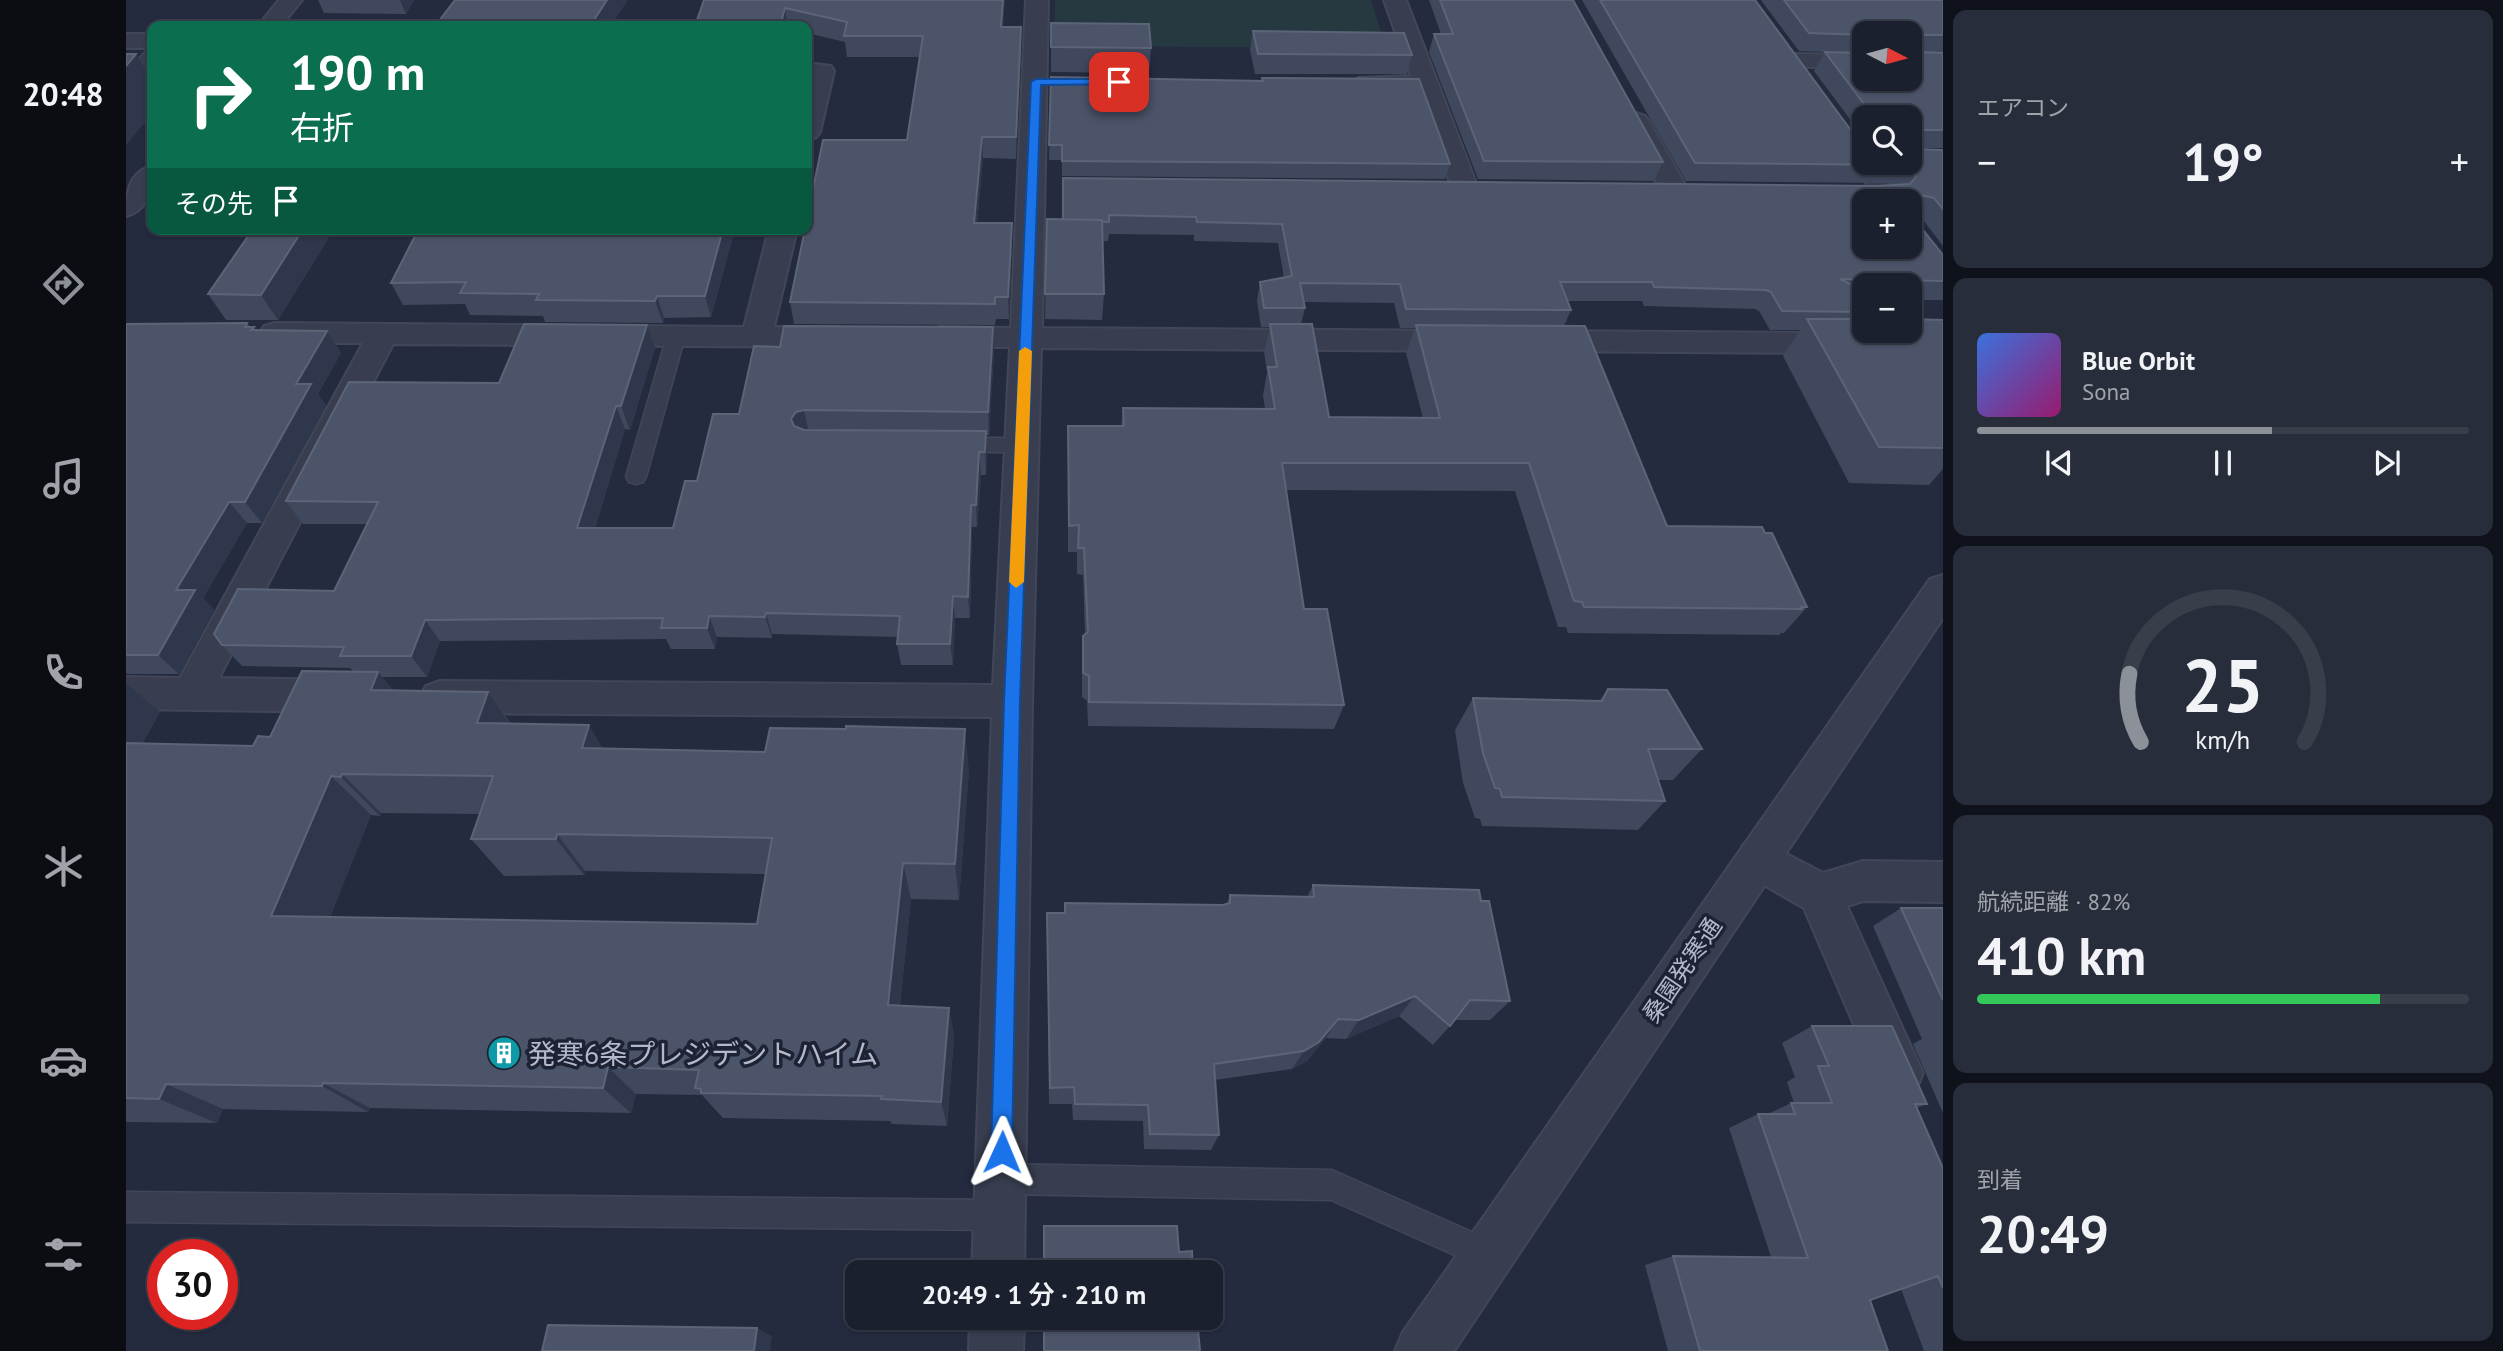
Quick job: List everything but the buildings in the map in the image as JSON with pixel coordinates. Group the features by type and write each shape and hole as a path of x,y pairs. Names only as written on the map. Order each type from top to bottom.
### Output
{"street":[{"path":"274,21 291,0"},
{"path":"998,1260 1021,445 1026,338 1046,187 1050,82 1037,0"},
{"path":"1395,0 1426,83 1479,191 1438,190"},
{"path":"126,41 147,41"},
{"path":"1778,41 1809,83"},
{"path":"1794,61 1852,62"},
{"path":"812,70 822,71 812,112"},
{"path":"1342,83 1426,83"},
{"path":"1623,96 1676,193"},
{"path":"126,208 147,181"},
{"path":"757,337 782,235"},
{"path":"248,333 864,337"},
{"path":"191,695 383,334"},
{"path":"918,337 1943,344"},
{"name":"桑園発寒通","path":"1422,1351 1943,589"},
{"path":"126,694 1012,701"},
{"path":"1758,859 1820,894 1915,1110"},
{"path":"1820,894 1863,881 1943,882"},
{"path":"996,1351 997,1330"}],"lane":[{"path":"126,81 147,58"},
{"path":"636,477 676,336"},
{"path":"942,444 1021,445"},
{"path":"1001,1179 1332,1185 1488,1255"},
{"path":"126,1207 999,1215"}],"shaded area":[{"path":"1055,0 1371,0 1386,48 1055,46"}],"slow traffic":[{"path":"1016,582 1025,351"}],"place":[{"name":"発寒6条プレジデントハイム","path":"504,1053"}],"route":[{"path":"1002,1152 1012,701 1036,82 1119,82"}]}
